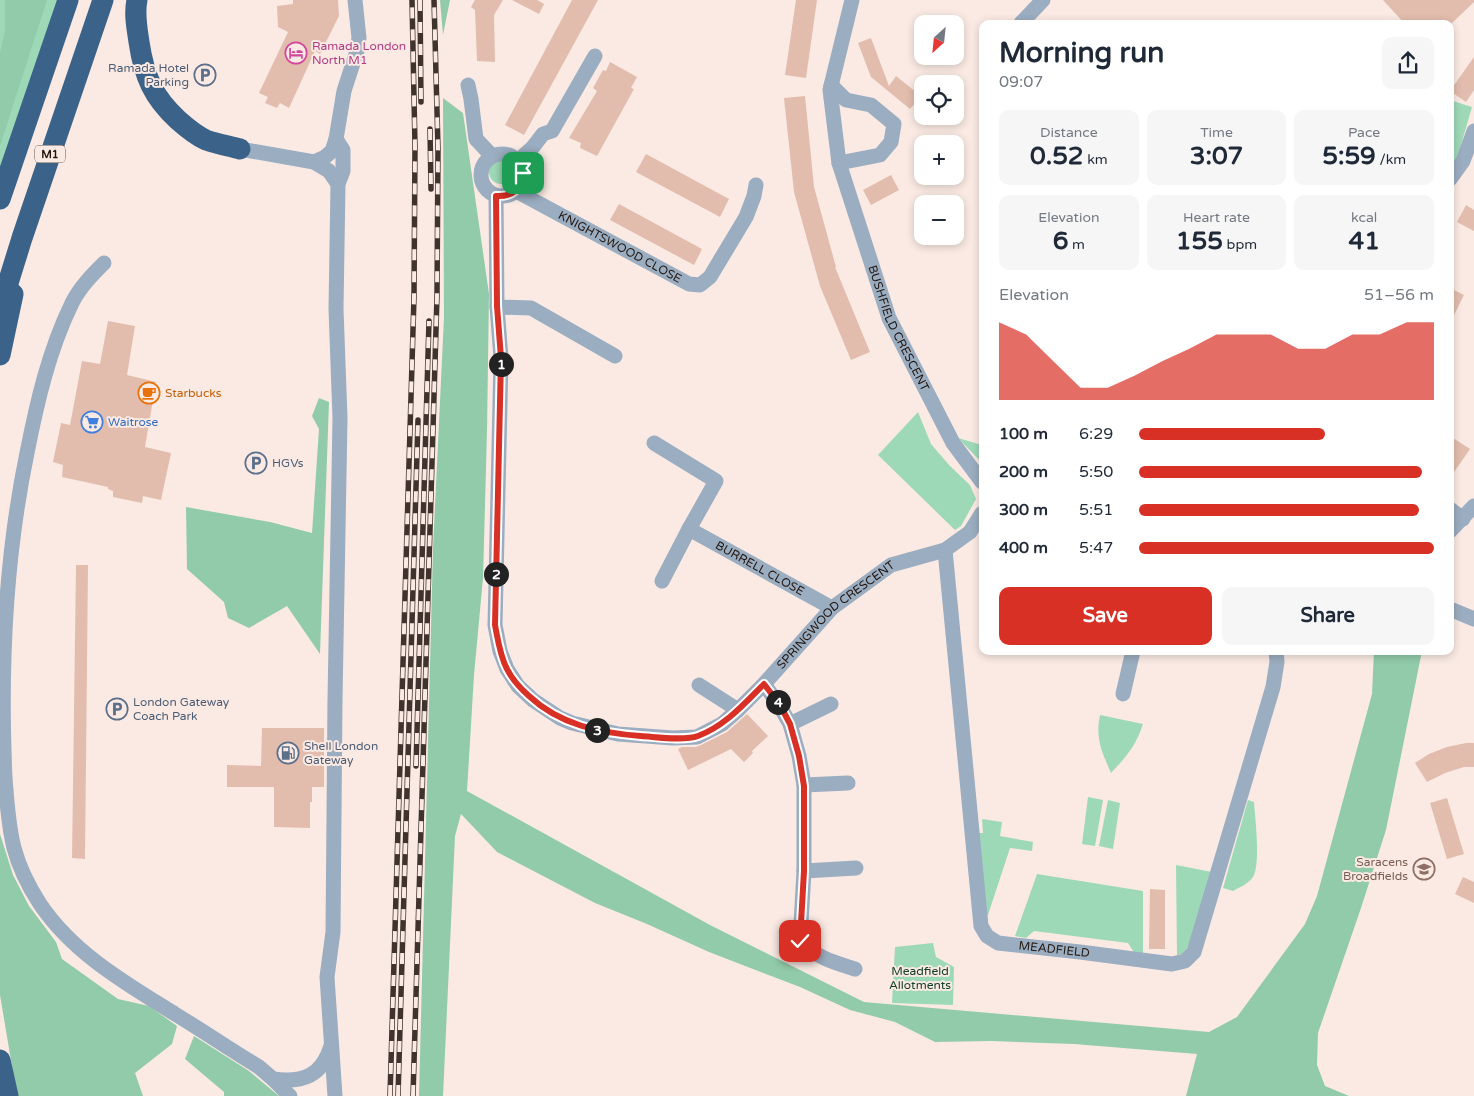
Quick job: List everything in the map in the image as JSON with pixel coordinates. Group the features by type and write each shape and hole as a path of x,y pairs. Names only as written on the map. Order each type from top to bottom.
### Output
{"highway":[{"name":"M1","path":"0,199 68,0"},
{"name":"M1","path":"0,309 39,187 103,0"},
{"path":"137,0 136,22 142,61 151,87 160,102 190,131 207,140 240,149"},
{"name":"M1","path":"0,355 39,187"},
{"path":"0,1060 8,1096"}],"street":[{"path":"314,162 326,156 332,150 336,139 344,91 357,51 359,38 355,0"},
{"name":"BUSHFIELD CRESCENT","path":"852,0 830,90 838,163 890,318 953,443 979,478"},
{"path":"1024,20 1043,0"},
{"path":"518,161 543,134 552,131 595,56"},
{"path":"468,85 476,139 492,156"},
{"path":"831,85 846,100 871,105 894,124 891,142 880,155 838,163"},
{"path":"1454,173 1463,161 1474,130"},
{"path":"335,1096 326,977 333,932 340,418 336,308 338,184 342,171 343,150 336,139"},
{"path":"240,149 314,162 329,171 338,184"},
{"path":"506,154 518,161 523,173 523,180 516,191 510,195 496,196 485,188 482,181 482,167 492,156 506,154"},
{"name":"KNIGHTSWOOD CLOSE","path":"516,191 689,284 700,285 710,277 746,217 756,186"},
{"name":"SPRINGWOOD CRESCENT","path":"496,196 497,306 501,358 495,625 500,650 507,669 518,686 550,712 572,723 618,734 673,738 697,737 722,724 738,710 832,608 890,565 945,550 970,532 979,518"},
{"path":"104,263 86,282 73,301 58,335 35,412 13,528 0,658 2,749 10,825 15,850 25,876 52,921 93,961 259,1067 273,1078 290,1096"},
{"path":"497,306 532,308 615,356"},
{"path":"654,443 716,481 662,581"},
{"path":"1454,527 1474,506"},
{"path":"1454,512 1462,519"},
{"name":"BURRELL CLOSE","path":"689,529 832,608"},
{"name":"MEADFIELD","path":"945,550 981,926 987,936 998,943 1172,964 1185,961 1194,952 1270,696 1276,670 1276,655"},
{"path":"1454,611 1474,619"},
{"path":"1123,694 1132,655"},
{"path":"764,684 780,705 790,724 799,756 804,786 804,871 800,941 813,953 855,969"},
{"path":"699,685 738,710"},
{"path":"790,724 831,704"},
{"path":"804,786 848,783"},
{"path":"804,871 856,868"},
{"path":"273,1078 294,1079 316,1072 328,1057 332,1042"}],"green space":[{"path":"0,0 65,0 0,205"},
{"path":"5,0 47,0 0,146 0,52 5,31"},
{"path":"440,0 450,0 443,35"},
{"path":"443,98 463,113 489,294 483,578 474,675 467,791 710,925 864,1002 1209,1032 1237,1017 1305,924 1317,896 1372,694 1374,655 1421,655 1386,830 1318,1033 1317,1065 1325,1086 1349,1096 1186,1096 1197,1054 1074,1044 991,1041 935,1042 895,1022 850,1010 800,987 709,952 595,903 497,852 461,814 455,836 443,1096 419,1096 433,549 444,317"},
{"path":"1454,101 1472,107 1458,155 1454,161"},
{"path":"501,160 510,163 513,172 510,181 501,184 492,181 489,172 492,163"},
{"path":"319,398 329,402 320,654 287,606 249,628 228,618 224,602 187,569 186,507 270,522 312,533 319,429 312,416"},
{"path":"918,412 931,444 970,485 976,499 961,526 955,530 878,455"},
{"path":"958,438 979,444 979,460"},
{"path":"1100,715 1143,724 1130,751 1111,773 1102,752 1099,738"},
{"path":"1088,797 1103,800 1095,846 1082,844"},
{"path":"1108,800 1120,803 1113,849 1099,846"},
{"path":"1248,800 1254,802 1257,862 1253,877 1249,882 1233,891 1223,888"},
{"path":"982,819 1002,822 1000,836 1033,842 1032,851 1010,848 987,918 979,833 983,833"},
{"path":"0,834 13,875 29,906 56,942 62,959 118,999 149,1006 177,1026 172,1044 135,1073 143,1096 17,1096 0,995"},
{"path":"1176,865 1212,872 1189,946 1182,954 1177,955"},
{"path":"1037,874 1143,891 1143,954 1135,954 1128,943 1034,931 1026,938 1015,936"},
{"name":"Meadfield Allotments","path":"933,943 936,957 954,967 953,1005 892,1003 895,947"},
{"path":"194,1036 249,1071 279,1096 224,1096 224,1092 185,1059"}],"building":[{"name":"Ramada London North M1","path":"293,0 338,0 339,16 320,54 315,51 289,108 280,103 277,108 265,103 268,97 259,93 288,32 278,27 277,6 293,4"},
{"path":"475,0 503,0 494,15 495,62 477,61 475,10 471,7"},
{"path":"512,0 537,0 544,4 539,14"},
{"path":"572,0 598,0 524,135 505,125"},
{"path":"796,0 817,0 806,78 785,75"},
{"path":"1383,0 1474,0 1454,21 1401,20"},
{"path":"871,38 889,86 896,76 914,90 914,104 910,109 871,77 858,43"},
{"path":"1474,57 1474,90 1466,102 1454,94 1454,85"},
{"path":"610,62 637,77 631,88 634,89 597,156 580,148 581,143 569,138 597,91 593,88 603,70 606,71"},
{"path":"805,96 814,187 835,267 870,352 851,360 820,286 794,192 784,98"},
{"path":"646,154 729,199 720,217 636,172"},
{"path":"891,175 899,190 871,205 863,190"},
{"path":"619,204 702,249 694,265 610,220"},
{"path":"1466,205 1474,210 1474,231 1457,222"},
{"path":"1454,290 1464,295 1454,315"},
{"path":"108,321 135,326 127,375 156,382 145,447 171,453 161,500 143,496 142,503 113,497 113,491 108,489 108,487 62,477 63,465 53,462 61,423 70,425 82,361 100,364"},
{"path":"1454,439 1470,449 1454,472"},
{"path":"76,565 88,565 85,859 72,858"},
{"path":"747,714 768,736 752,751 753,753 744,762 731,749 688,770 678,749 682,747 696,747 727,732"},
{"path":"262,728 324,728 324,787 312,787 310,828 274,827 274,787 227,787 227,765 261,766"},
{"path":"1474,743 1474,767 1464,767 1445,773 1427,782 1415,763 1429,754 1447,747"},
{"path":"1447,798 1464,854 1447,859 1430,803"},
{"path":"1463,877 1474,882 1474,903 1455,894"},
{"path":"1150,889 1165,890 1165,949 1149,949"}],"railway":[{"path":"390,1096 414,297 415,146 412,0"},
{"path":"420,0 421,102"},
{"path":"413,1096 437,296 438,148 434,0"},
{"path":"430,129 431,189"},
{"path":"416,766 429,321"},
{"path":"398,1096 418,420"}],"place":[{"name":"Ramada London North M1","path":"296,53"},
{"name":"Ramada Hotel Parking","path":"205,75"},
{"name":"Starbucks","path":"149,393"},
{"name":"Waitrose","path":"92,422"},
{"name":"HGVs","path":"256,463"},
{"name":"London Gateway Coach Park","path":"117,709"},
{"name":"Shell London Gateway","path":"288,753"},
{"name":"Saracens Broadfields","path":"1424,869"}],"route":[{"path":"523,173 523,180 516,191 510,195 496,196 497,306 501,358 495,625 500,650 507,669 518,686 533,700 560,718 572,723 618,734 673,738 697,737 722,724 764,684 780,705 790,724 799,756 804,786 804,871 800,941"}]}
